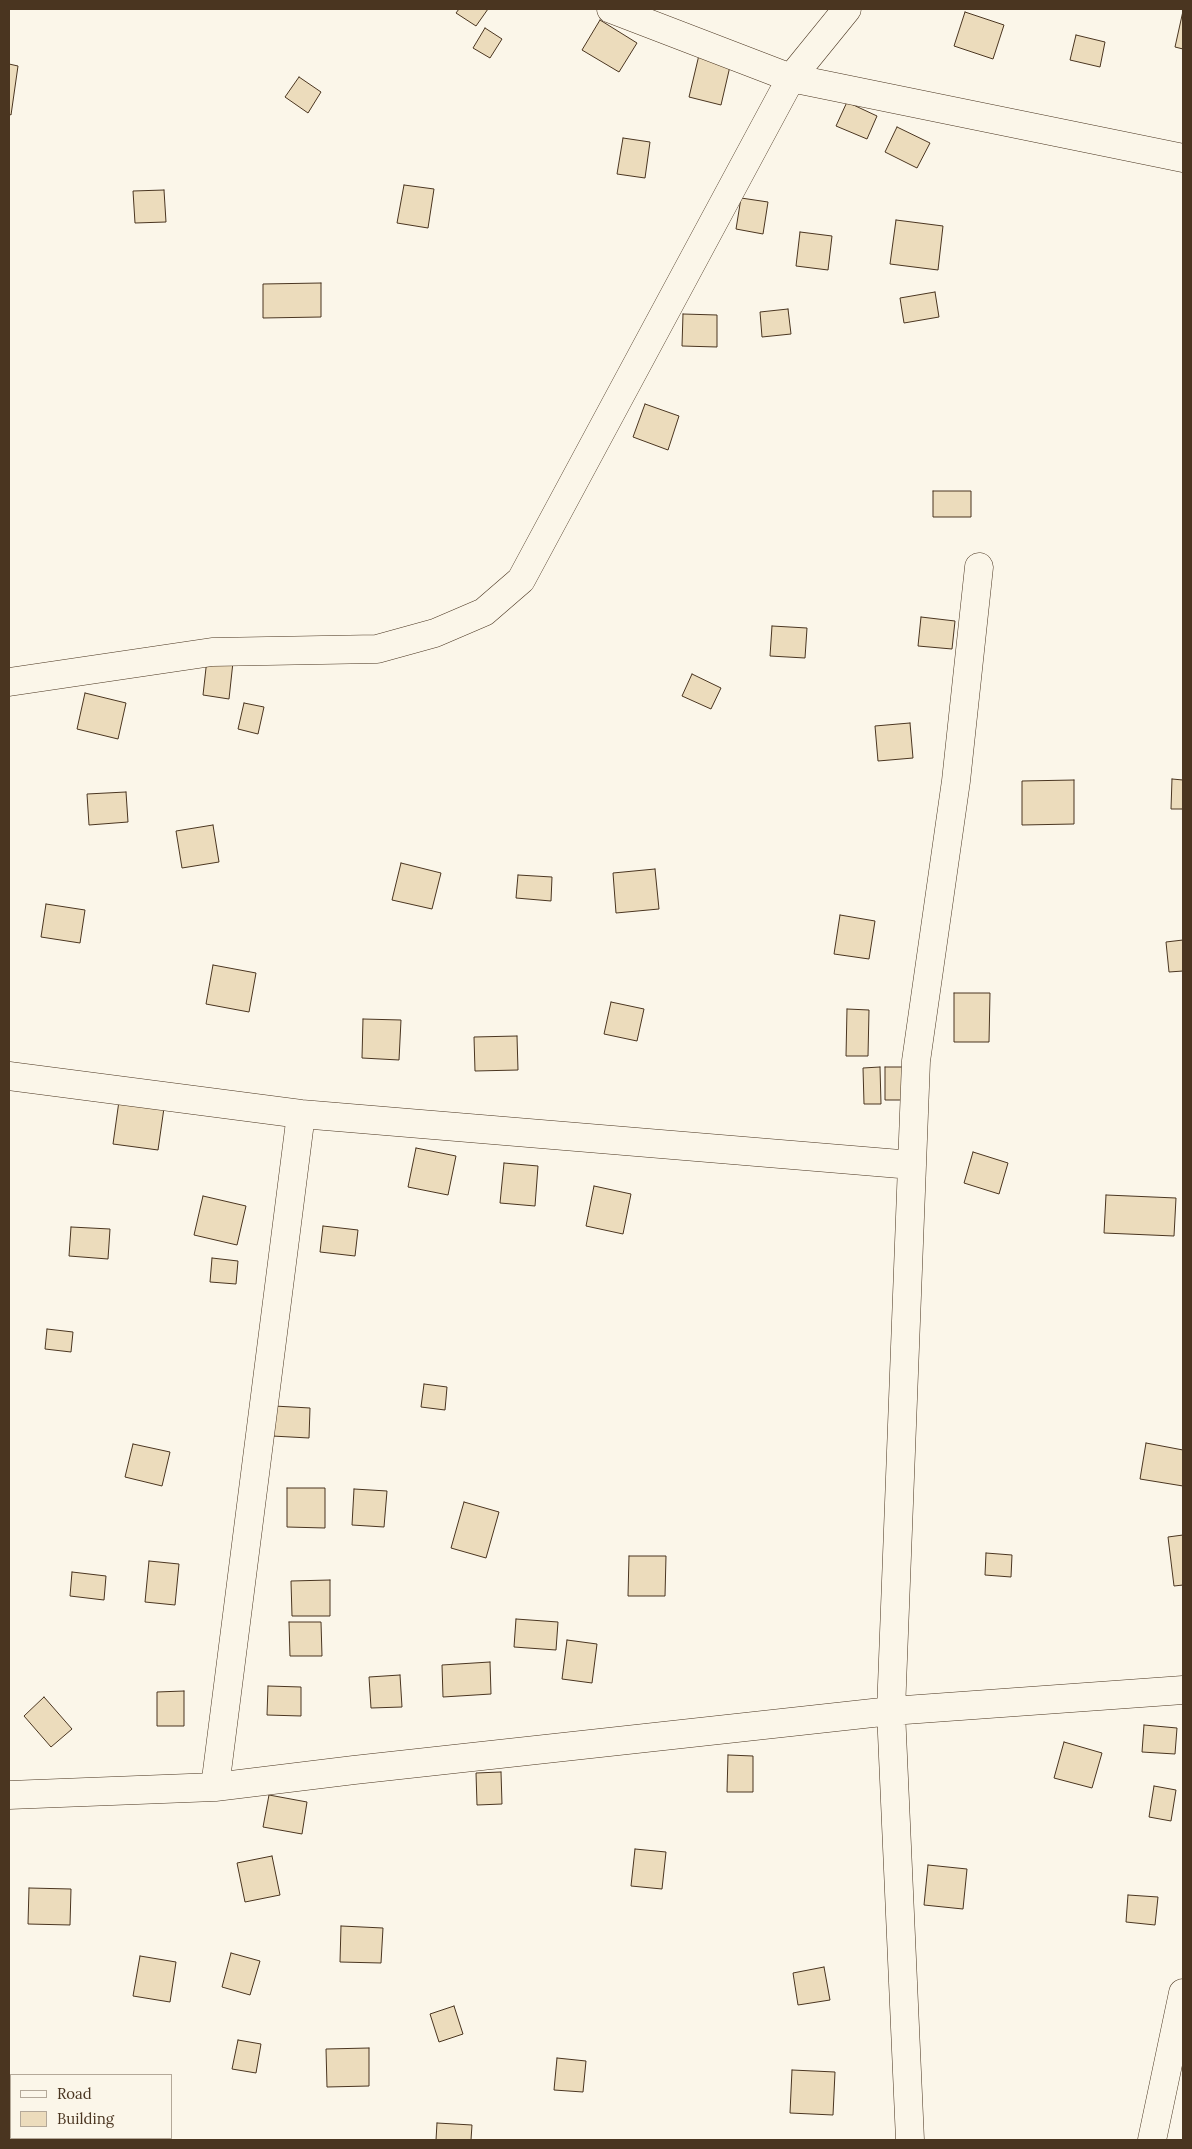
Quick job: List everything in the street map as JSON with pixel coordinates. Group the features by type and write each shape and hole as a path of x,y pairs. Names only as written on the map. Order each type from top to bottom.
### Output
{"street":[{"path":"611,9 790,78 1183,158"},
{"path":"9,682 212,652 377,649 435,634 484,612 521,580 790,78 847,9"},
{"path":"910,2140 891,1711 916,1061 956,781 979,567"},
{"path":"9,1076 300,1114 912,1165"},
{"path":"215,1786 300,1114"},
{"path":"9,1796 215,1786 891,1711 1183,1690"},
{"path":"1152,2140 1183,1993"}],"building":[{"path":"459,9 488,9 476,26 456,13"},
{"path":"1183,11 1183,49 1175,47"},
{"path":"965,12 1004,25 993,59 954,46"},
{"path":"600,20 637,43 619,72 582,50"},
{"path":"485,28 502,39 490,58 473,48"},
{"path":"1076,35 1105,42 1100,67 1070,60"},
{"path":"699,55 731,62 721,105 689,97"},
{"path":"9,64 18,66 11,115 9,114"},
{"path":"299,77 321,92 308,113 285,97"},
{"path":"847,102 877,116 867,139 836,126"},
{"path":"897,127 930,143 917,168 885,152"},
{"path":"623,138 650,142 645,178 617,174"},
{"path":"404,185 434,189 428,228 397,223"},
{"path":"164,190 166,222 135,223 133,191"},
{"path":"741,198 768,202 763,234 736,229"},
{"path":"896,220 943,226 938,270 890,264"},
{"path":"800,232 832,236 828,270 796,266"},
{"path":"321,283 321,317 263,318 263,284"},
{"path":"935,292 939,317 904,323 900,298"},
{"path":"788,309 791,334 762,337 760,312"},
{"path":"683,314 717,315 717,347 682,346"},
{"path":"645,404 679,416 668,450 633,437"},
{"path":"933,491 971,491 971,517 933,517"},
{"path":"921,617 955,621 952,649 918,646"},
{"path":"772,626 807,628 805,658 770,656"},
{"path":"207,659 233,662 229,699 203,695"},
{"path":"692,674 721,688 711,709 682,696"},
{"path":"85,693 126,703 118,739 77,729"},
{"path":"244,703 264,707 258,734 238,729"},
{"path":"910,723 913,758 878,761 875,726"},
{"path":"1172,779 1183,780 1183,809 1171,809"},
{"path":"1074,780 1074,824 1022,825 1022,781"},
{"path":"126,792 128,822 89,825 87,794"},
{"path":"213,825 219,862 182,868 176,831"},
{"path":"401,863 441,873 432,909 392,900"},
{"path":"655,869 659,909 616,913 613,873"},
{"path":"518,875 552,877 551,901 516,898"},
{"path":"46,904 85,910 80,943 41,937"},
{"path":"840,915 875,921 869,959 834,954"},
{"path":"1183,940 1183,971 1169,972 1166,942"},
{"path":"213,965 256,973 249,1012 206,1004"},
{"path":"954,993 990,993 989,1042 954,1042"},
{"path":"611,1002 644,1009 637,1041 604,1034"},
{"path":"847,1009 869,1010 868,1056 846,1056"},
{"path":"363,1019 401,1020 399,1060 362,1058"},
{"path":"517,1036 518,1070 475,1071 474,1037"},
{"path":"880,1067 881,1104 864,1104 863,1068"},
{"path":"885,1067 903,1067 903,1100 885,1100"},
{"path":"119,1101 164,1108 158,1150 113,1144"},
{"path":"416,1148 456,1156 448,1195 408,1187"},
{"path":"973,1152 1008,1163 999,1194 964,1183"},
{"path":"504,1163 538,1166 535,1206 500,1203"},
{"path":"594,1186 631,1194 623,1234 586,1226"},
{"path":"1106,1195 1176,1198 1174,1236 1104,1233"},
{"path":"203,1196 246,1206 237,1245 194,1235"},
{"path":"323,1226 358,1230 355,1256 320,1252"},
{"path":"71,1227 110,1229 108,1259 69,1256"},
{"path":"212,1258 238,1261 236,1284 210,1282"},
{"path":"47,1329 73,1332 71,1352 45,1349"},
{"path":"424,1384 447,1387 445,1410 421,1407"},
{"path":"274,1406 310,1408 309,1438 272,1436"},
{"path":"1146,1443 1183,1450 1183,1486 1140,1479"},
{"path":"133,1444 170,1452 162,1486 125,1477"},
{"path":"287,1488 325,1488 325,1528 287,1527"},
{"path":"354,1489 387,1491 384,1527 352,1525"},
{"path":"464,1502 499,1512 486,1558 451,1548"},
{"path":"1183,1535 1183,1585 1174,1586 1168,1537"},
{"path":"986,1553 1012,1555 1011,1577 985,1575"},
{"path":"629,1556 666,1556 665,1596 628,1596"},
{"path":"149,1561 179,1564 175,1605 145,1602"},
{"path":"72,1572 106,1576 104,1600 70,1596"},
{"path":"330,1580 330,1616 292,1616 291,1581"},
{"path":"516,1619 558,1622 556,1650 514,1647"},
{"path":"289,1622 321,1622 322,1656 290,1656"},
{"path":"567,1640 597,1644 592,1683 562,1679"},
{"path":"490,1662 491,1694 443,1697 442,1665"},
{"path":"400,1675 402,1707 371,1708 369,1677"},
{"path":"268,1686 301,1687 301,1716 267,1715"},
{"path":"184,1691 184,1726 157,1726 157,1692"},
{"path":"44,1697 72,1729 51,1747 24,1716"},
{"path":"1144,1725 1177,1728 1175,1754 1142,1752"},
{"path":"1064,1742 1102,1753 1092,1788 1054,1778"},
{"path":"728,1755 753,1756 753,1792 727,1792"},
{"path":"501,1772 502,1804 477,1805 476,1773"},
{"path":"1154,1786 1176,1790 1171,1821 1149,1817"},
{"path":"269,1795 307,1802 302,1834 263,1827"},
{"path":"635,1849 666,1852 662,1889 631,1886"},
{"path":"272,1856 280,1895 245,1902 237,1863"},
{"path":"928,1865 967,1869 963,1909 924,1905"},
{"path":"29,1888 71,1889 70,1925 28,1924"},
{"path":"1128,1895 1158,1897 1155,1925 1126,1922"},
{"path":"341,1926 383,1928 381,1963 340,1962"},
{"path":"231,1953 260,1961 250,1995 222,1987"},
{"path":"140,1956 176,1962 170,2002 133,1996"},
{"path":"824,1967 830,2000 798,2005 793,1973"},
{"path":"454,2006 463,2034 439,2042 430,2014"},
{"path":"238,2040 261,2044 256,2073 232,2069"},
{"path":"369,2048 369,2086 327,2087 326,2049"},
{"path":"557,2058 586,2061 583,2092 554,2090"},
{"path":"792,2070 835,2072 833,2115 790,2113"},
{"path":"9,2075 10,2075 10,2127"},
{"path":"437,2123 472,2125 471,2140 436,2140"}]}
